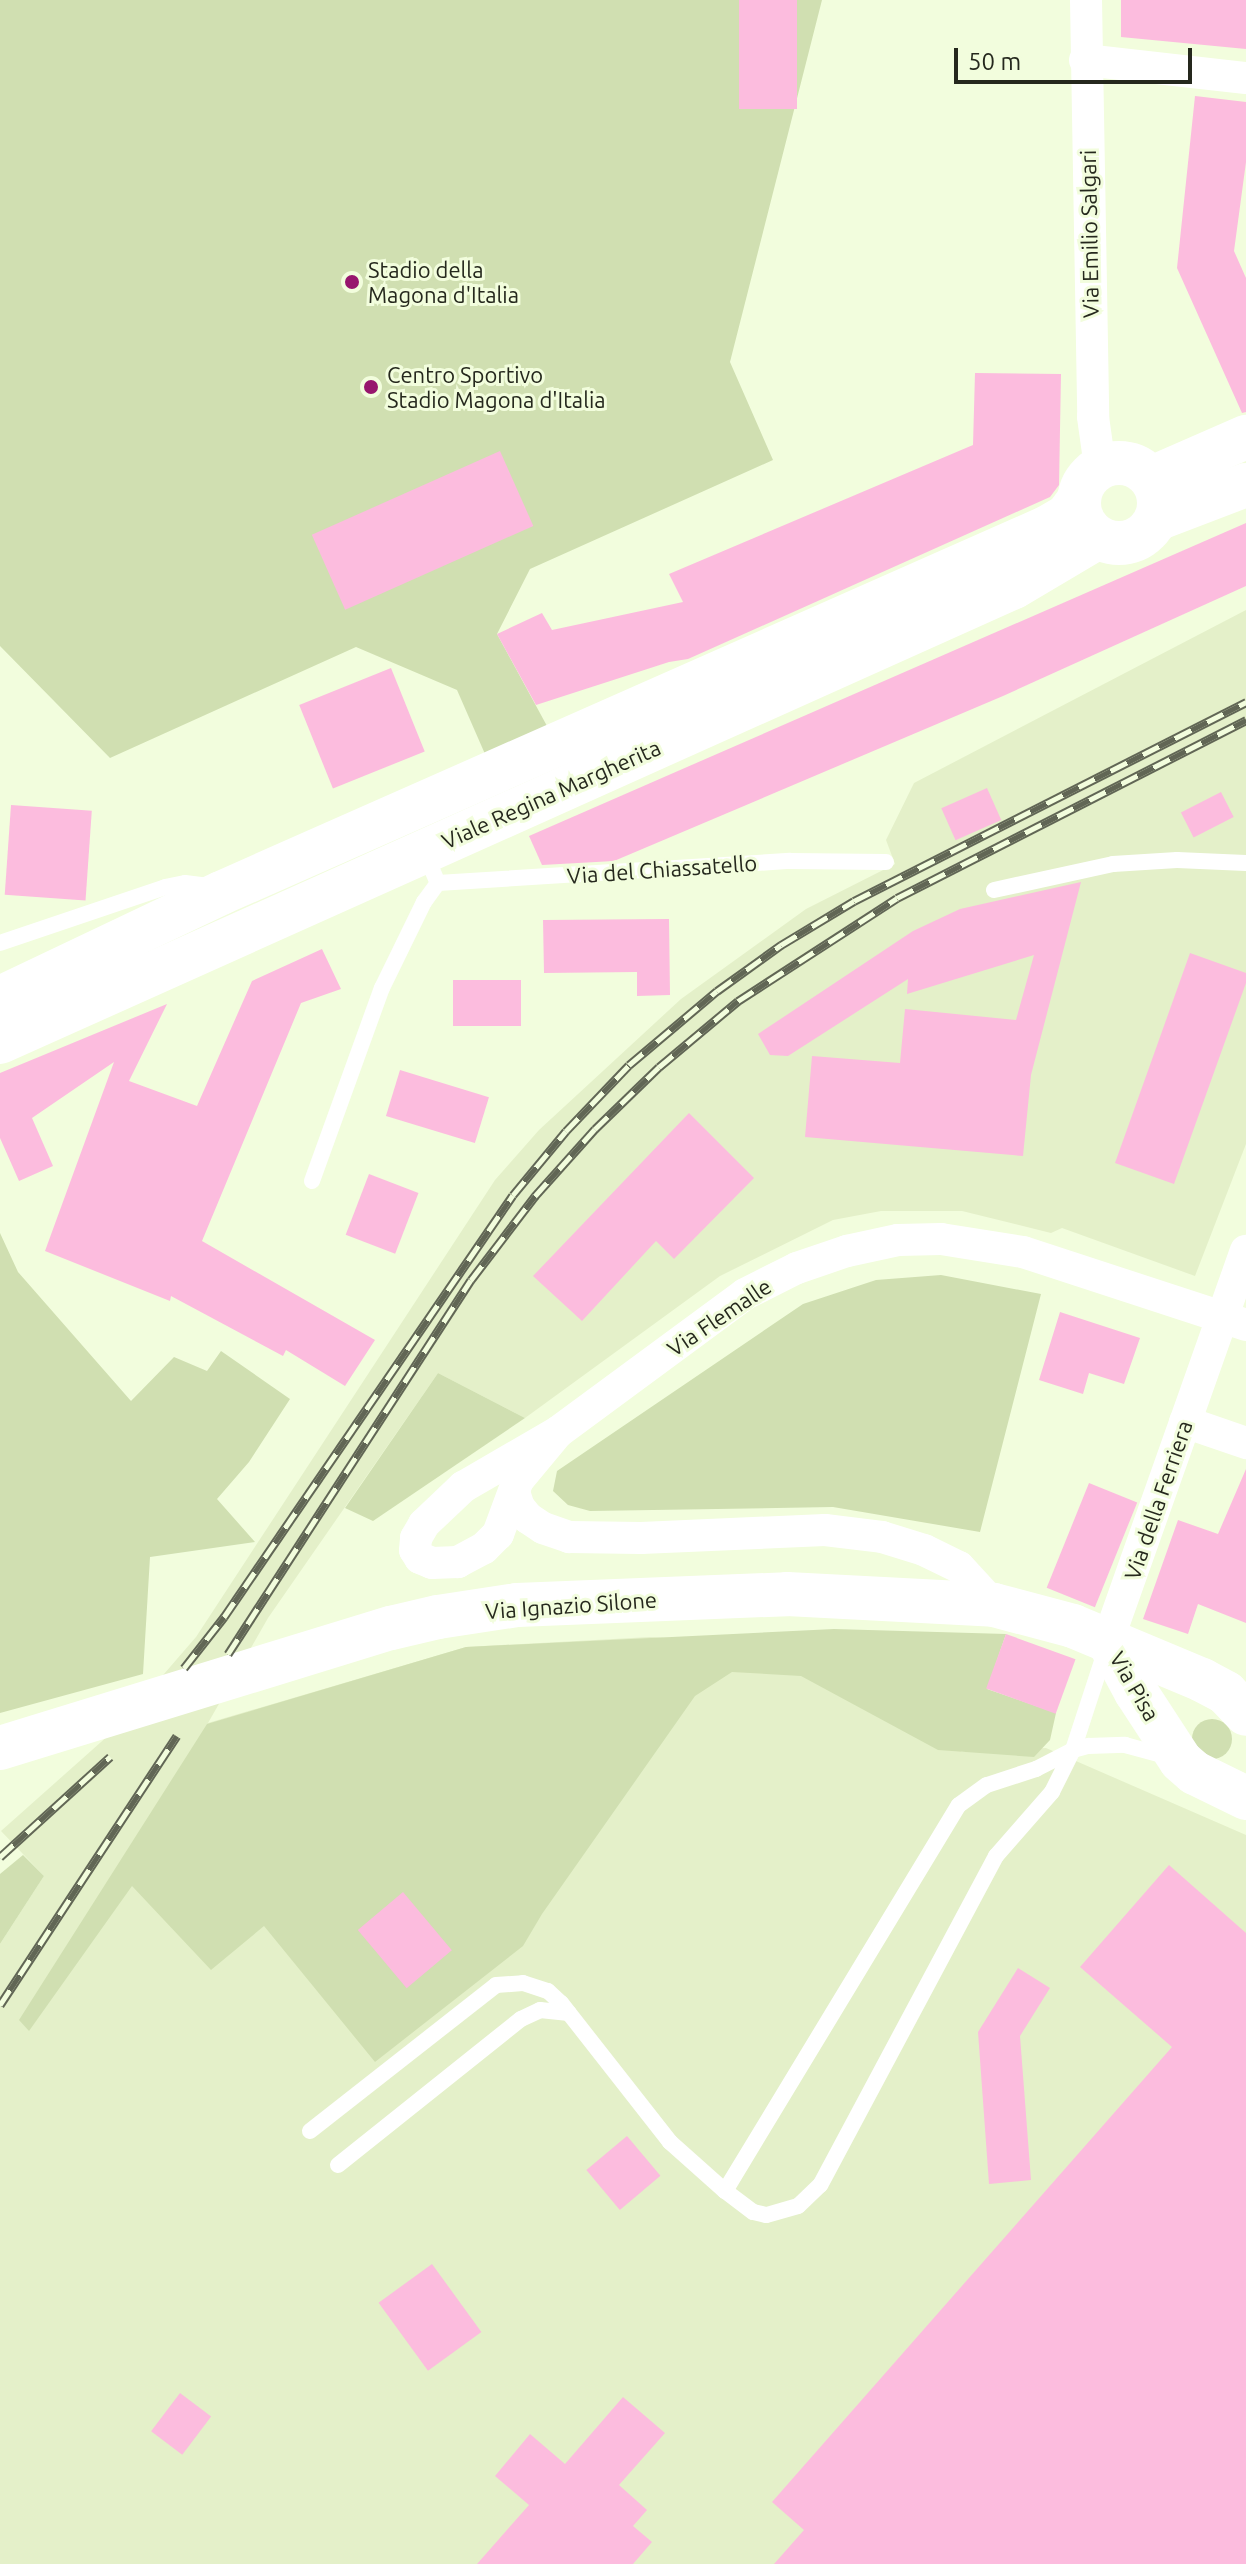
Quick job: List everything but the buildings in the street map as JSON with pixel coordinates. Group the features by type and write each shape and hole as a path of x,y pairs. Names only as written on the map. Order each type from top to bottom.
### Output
{"street":[{"name":"Via Emilio Salgari","path":"1086,0 1092,502"},
{"path":"1085,60 1246,78"},
{"path":"1154,498 1246,437"},
{"path":"1128,463 1154,498 1149,531 1125,544 1092,502 1128,463"},
{"path":"1154,498 1246,485"},
{"name":"Viale Regina Margherita","path":"0,1042 180,961 431,867 1014,587 1092,502"},
{"name":"Viale Regina Margherita","path":"0,998 221,893 1046,528 1092,502"},
{"path":"161,922 180,961"},
{"name":"Via Flemalle","path":"558,1432 528,1465 498,1534 474,1557 458,1562 432,1563 420,1558 415,1550 416,1538 424,1524 463,1487 558,1432 745,1294 797,1268 847,1251 898,1240 941,1239 1023,1252 1234,1322"},
{"name":"Via della Ferriera","path":"1108,1640 1185,1422 1234,1322 1246,1251"},
{"path":"1185,1422 1246,1443"},
{"path":"514,1492 519,1507 528,1518 543,1528 569,1537 641,1538 825,1530 882,1537 924,1550 959,1567 994,1605"},
{"name":"Via Ignazio Silone","path":"0,1748 391,1628 517,1605 771,1594 994,1605 1073,1626 1108,1640"},
{"name":"Via Pisa","path":"1108,1640 1239,1704"},
{"name":"Via Pisa","path":"1108,1640 1222,1777"}],"lane":[{"path":"994,890 1113,864 1177,860 1246,863"},
{"name":"Via del Chiassatello","path":"431,867 886,862"},
{"path":"312,1181 382,988 424,902 431,867"},
{"path":"0,943 165,887 205,883 221,893"},
{"name":"Via della Ferriera","path":"310,2131 496,1985 508,1982 537,1986 569,2013 670,2142 725,2191 753,2212 766,2215 798,2206 820,2185 996,1856 1052,1792 1073,1750 1108,1640"},
{"path":"725,2191 959,1805 987,1785 1036,1769 1073,1750 1125,1745 1222,1777"},
{"path":"338,2165 521,2019 540,2010 569,2013"}],"shaded area":[{"name":"Centro Sportivo Stadio Magona d'Italia","path":"0,0 822,0 730,362 773,460 530,569 497,634 547,726 485,754 457,690 356,647 110,758 0,646"},
{"path":"1246,610 1246,1144 1195,1276 1062,1228 1051,1233 962,1211 881,1211 833,1220 720,1276 525,1418 438,1373 268,1618 208,1723 466,1647 650,1637 817,1645 962,1752 1046,1748 1246,1835 1246,2564 0,2564 0,1944 44,1876 1,1831 119,1726 196,1637 495,1180 539,1130 681,999 806,909 895,864 886,840 914,783"},
{"path":"0,1233 18,1272 131,1401 174,1357 207,1371 221,1351 290,1399 249,1462 217,1499 255,1542 150,1557 143,1674 0,1713"},
{"path":"941,1275 1041,1294 980,1532 833,1507 590,1511 568,1505 553,1491 557,1471 803,1304 876,1280"},
{"path":"438,1373 525,1418 373,1521 345,1508"},
{"path":"834,1629 1006,1634 987,1689 1056,1713 1050,1740 1034,1757 938,1750 801,1676 732,1672 695,1696 542,1914 523,1946 375,2062 264,1926 211,1970 132,1886 29,2031 19,2020 207,1724 466,1647"},
{"path":"1212,1719 1226,1725 1232,1739 1226,1753 1212,1759 1198,1753 1192,1739 1198,1725"},
{"path":"23,1855 44,1876 0,1944 0,1874"}],"railway":[{"path":"184,1668 224,1617 513,1195 566,1131 629,1065 717,991 781,945 854,901 1246,702"},
{"path":"228,1654 471,1280 535,1196 595,1129 659,1067 738,1001 897,898 1246,720"},
{"path":"0,2005 177,1736"},
{"path":"0,1857 110,1757"}],"place":[{"name":"Stadio della Magona d'Italia","path":"352,282"},
{"name":"Centro Sportivo Stadio Magona d'Italia","path":"371,387"}]}
